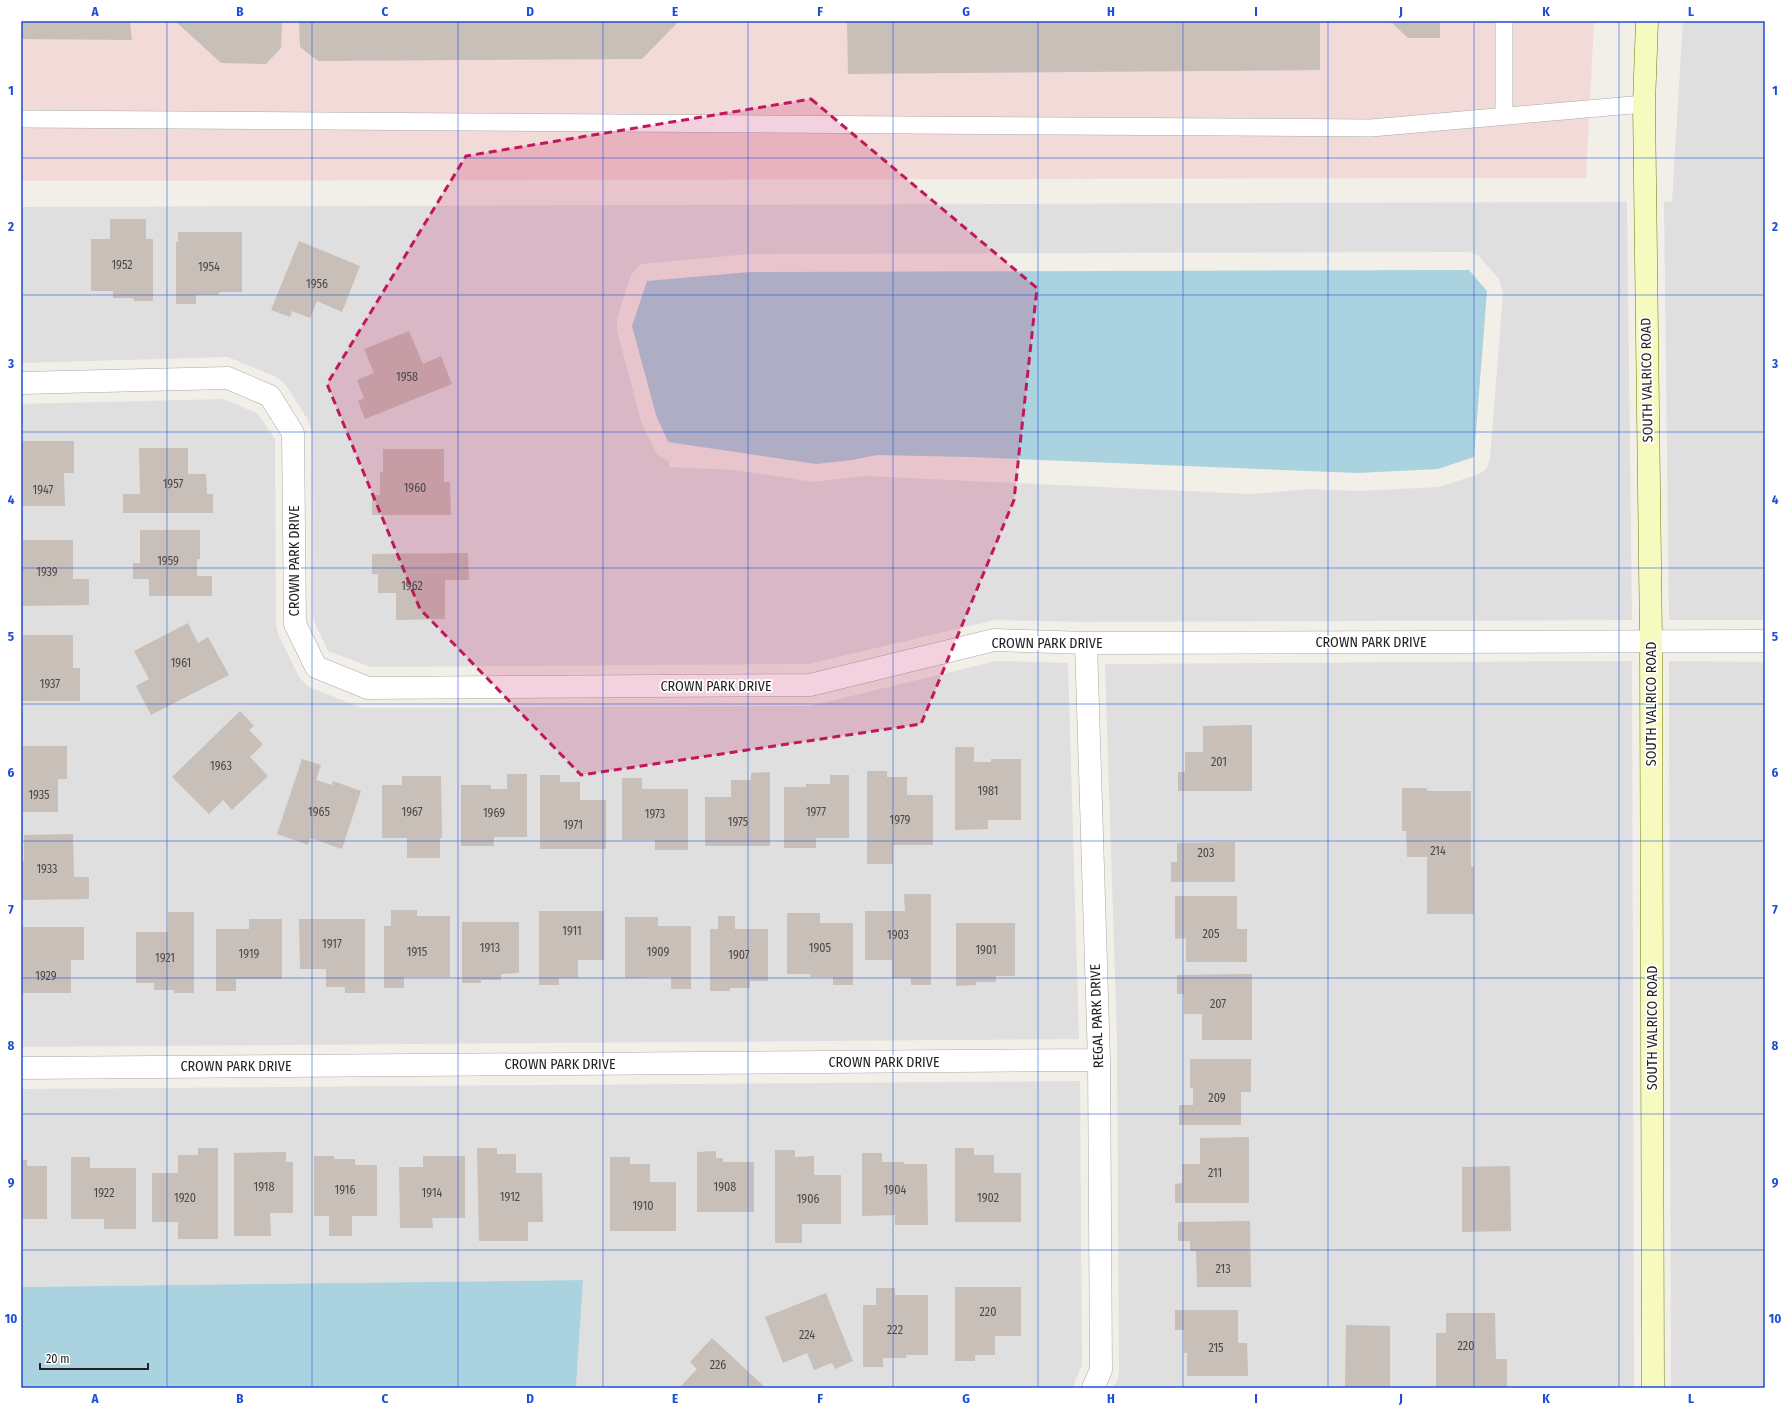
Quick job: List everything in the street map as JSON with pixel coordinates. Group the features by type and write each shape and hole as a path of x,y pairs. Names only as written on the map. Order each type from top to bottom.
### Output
{"street":[{"name":"SOUTH VALRICO ROAD","path":"1647,21 1644,104 1651,640 1653,1388"},
{"name":"CROWN PARK DRIVE","path":"21,383 228,378 270,396 293,433 295,624 316,667 368,688 810,685 994,640 1086,643 1651,640 1765,641"},
{"name":"REGAL PARK DRIVE","path":"1086,643 1099,1060 1101,1370 1093,1388"},
{"name":"CROWN PARK DRIVE","path":"21,1068 1099,1060"}],"lane":[{"path":"1504,21 1504,116"},
{"path":"21,119 1372,128 1644,104"}],"highlighted area":[{"path":"811,99 1037,288 1014,500 921,724 581,775 420,609 327,384 466,156"}],"shaded area":[{"path":"21,21 1594,21 1586,178 21,181"},
{"path":"1683,21 1765,21 1765,620 1669,620 1664,202 1672,201"},
{"path":"1627,202 1632,620 1086,622 995,620 808,664 371,667 328,651 313,619 312,432 308,420 285,384 276,377 228,357 21,363 21,207","holes":["1469,252 1478,255 1499,279 1503,293 1490,458 1487,468 1479,474 1439,487 1358,491 1311,489 1250,494 864,476 814,482 735,470 669,467 669,461 657,455 642,424 617,331 617,319 631,275 641,264 749,254"]},
{"path":"224,399 258,414 275,439 276,624 278,634 299,677 309,687 362,708 810,706 996,661 1068,663 1079,1039 21,1047 21,404"},
{"path":"1632,661 1634,1388 1113,1388 1118,1379 1119,1369 1117,1039 1105,664"},
{"path":"1669,661 1765,662 1765,1388 1671,1388"},
{"path":"1080,1081 1082,1365 1072,1388 576,1388 583,1280 21,1287 21,1089"}],"water":[{"path":"1469,270 1487,291 1474,457 1438,469 1357,473 968,457 877,455 852,460 816,464 668,442 656,415 632,326 647,281 750,272"},
{"path":"583,1280 576,1388 21,1388 21,1287"}],"building":[{"path":"21,21 130,21 132,40 21,39"},
{"path":"175,21 282,21 281,48 266,64 221,63"},
{"path":"299,21 679,21 642,59 318,61 300,47"},
{"path":"847,21 1320,21 1320,70 848,74"},
{"path":"1390,21 1440,21 1440,38 1408,38"},
{"path":"110,219 146,219 146,239 153,239 153,301 134,301 134,298 113,298 113,291 91,291 91,239 110,239"},
{"path":"178,232 242,232 242,292 219,292 219,295 196,295 196,304 176,304 176,242 178,242"},
{"path":"299,241 360,266 342,312 317,301 310,318 292,311 290,317 271,310"},
{"path":"409,331 423,364 441,356 452,384 365,419 358,401 364,398 357,380 374,373 364,349"},
{"path":"21,441 74,441 74,473 64,473 65,506 21,506"},
{"path":"139,448 188,448 188,474 206,474 207,494 213,494 213,513 123,513 123,494 140,494"},
{"path":"383,449 444,449 444,482 450,482 451,515 372,515 372,495 380,495 380,472 383,472"},
{"path":"140,530 200,530 200,559 197,559 197,576 212,576 212,596 149,596 149,579 133,579 133,563 140,563"},
{"path":"23,540 73,540 73,579 89,579 89,605 21,606 21,566 23,566"},
{"path":"468,553 469,580 445,580 445,619 396,620 396,593 378,593 378,574 372,574 372,554"},
{"path":"188,623 198,643 208,637 229,675 151,715 136,686 149,679 134,651"},
{"path":"21,635 73,635 73,668 80,668 80,701 21,701"},
{"path":"240,711 254,726 249,730 263,744 250,757 268,776 232,810 223,800 209,814 172,777"},
{"path":"1252,725 1252,791 1178,791 1178,772 1185,772 1185,752 1203,752 1203,726"},
{"path":"21,746 67,746 67,779 58,779 58,812 21,812"},
{"path":"955,747 974,747 974,762 991,762 991,759 1021,759 1021,820 988,820 988,829 955,830"},
{"path":"302,759 321,765 316,780 332,785 333,781 361,791 342,849 310,838 308,845 277,834"},
{"path":"867,771 887,771 887,777 907,777 907,795 933,795 933,845 893,845 893,864 867,864"},
{"path":"770,772 770,846 705,846 705,797 731,797 731,780 751,780 751,773"},
{"path":"507,774 527,774 527,837 494,837 494,846 461,846 461,785 491,785 491,789 507,789"},
{"path":"540,775 560,775 560,782 580,782 580,800 606,800 606,849 540,849"},
{"path":"830,775 849,775 849,838 816,838 816,848 784,848 784,787 806,787 806,784 830,784"},
{"path":"402,776 441,776 442,838 440,838 440,858 407,858 407,838 382,838 382,785 402,785"},
{"path":"622,778 642,778 642,789 688,789 688,850 655,850 655,840 622,840"},
{"path":"1402,788 1427,788 1427,791 1471,791 1471,867 1474,867 1474,914 1427,914 1427,857 1407,857 1406,831 1402,831"},
{"path":"73,834 74,877 89,877 89,899 21,900 21,861 24,861 24,835"},
{"path":"1235,842 1235,882 1171,882 1171,862 1177,862 1177,843"},
{"path":"904,894 931,894 931,985 911,985 911,978 892,978 892,960 865,960 865,911 905,911"},
{"path":"1175,896 1237,896 1237,929 1247,929 1247,962 1186,962 1186,938 1175,939"},
{"path":"391,910 417,910 417,916 450,916 450,977 404,977 404,988 384,988 384,926 391,926"},
{"path":"539,911 604,911 604,960 578,960 578,978 559,978 559,985 539,985"},
{"path":"168,912 194,912 194,993 174,993 174,990 154,990 154,983 136,983 136,932 168,932"},
{"path":"787,913 820,913 820,923 853,923 853,985 833,985 833,977 810,977 810,974 787,974"},
{"path":"718,916 735,916 735,929 768,929 768,981 750,981 750,988 730,988 730,991 710,991 710,929 718,929"},
{"path":"625,917 658,917 658,926 691,926 691,989 671,989 671,977 625,978"},
{"path":"249,919 282,919 282,979 236,979 236,991 216,991 216,929 249,929"},
{"path":"299,919 365,919 365,993 345,993 345,987 326,987 326,969 300,969"},
{"path":"462,922 519,922 519,973 501,974 501,980 481,980 481,983 462,983"},
{"path":"956,923 1015,923 1015,976 996,976 996,982 976,982 976,985 956,986"},
{"path":"21,927 84,927 84,960 71,960 71,993 21,993"},
{"path":"1252,974 1252,1040 1202,1040 1202,1014 1184,1014 1184,994 1177,994 1177,975"},
{"path":"1190,1059 1251,1059 1251,1092 1241,1092 1241,1125 1179,1125 1179,1105 1193,1105 1193,1088 1190,1088"},
{"path":"1249,1137 1249,1203 1175,1203 1175,1184 1182,1183 1182,1164 1200,1164 1200,1138"},
{"path":"198,1148 218,1148 218,1239 178,1239 178,1222 152,1222 152,1173 178,1173 178,1155 198,1155"},
{"path":"477,1148 497,1148 497,1154 516,1154 516,1173 542,1173 543,1222 528,1222 528,1241 479,1241"},
{"path":"955,1148 974,1148 974,1155 994,1155 994,1173 1021,1173 1021,1222 955,1222"},
{"path":"775,1150 795,1150 795,1157 814,1156 814,1175 841,1175 841,1224 802,1224 802,1243 775,1243"},
{"path":"716,1151 716,1158 723,1158 723,1162 754,1162 754,1212 697,1212 697,1152"},
{"path":"286,1152 286,1162 293,1162 293,1213 270,1213 271,1236 234,1236 234,1153"},
{"path":"862,1153 882,1153 882,1162 927,1164 928,1225 895,1225 895,1215 862,1216"},
{"path":"314,1156 334,1156 334,1159 355,1159 355,1165 377,1165 377,1216 352,1216 352,1236 329,1236 329,1216 314,1216"},
{"path":"423,1156 465,1156 465,1218 432,1218 433,1228 400,1228 399,1167 423,1167"},
{"path":"71,1157 90,1157 90,1168 136,1168 136,1229 104,1229 104,1219 71,1219"},
{"path":"610,1157 630,1157 630,1164 650,1164 650,1182 676,1182 676,1231 610,1231"},
{"path":"21,1160 27,1160 27,1166 47,1166 47,1219 21,1219"},
{"path":"1510,1166 1511,1231 1462,1232 1462,1167"},
{"path":"1250,1221 1251,1287 1197,1287 1196,1251 1190,1251 1190,1241 1178,1241 1178,1222"},
{"path":"955,1287 1021,1287 1021,1336 995,1336 995,1355 975,1355 975,1361 955,1361"},
{"path":"876,1288 895,1288 895,1295 928,1295 928,1355 906,1355 906,1358 883,1358 883,1367 863,1367 863,1305 876,1305"},
{"path":"826,1293 853,1361 835,1369 832,1363 814,1370 807,1353 783,1363 765,1317"},
{"path":"1175,1310 1238,1310 1238,1343 1247,1343 1248,1376 1187,1376 1187,1353 1184,1353 1184,1330 1175,1330"},
{"path":"1446,1313 1495,1313 1496,1359 1507,1359 1507,1388 1436,1388 1436,1333 1446,1333"},
{"path":"1346,1325 1390,1326 1390,1388 1345,1388"},
{"path":"712,1338 766,1388 679,1388 697,1369 690,1362"}]}
